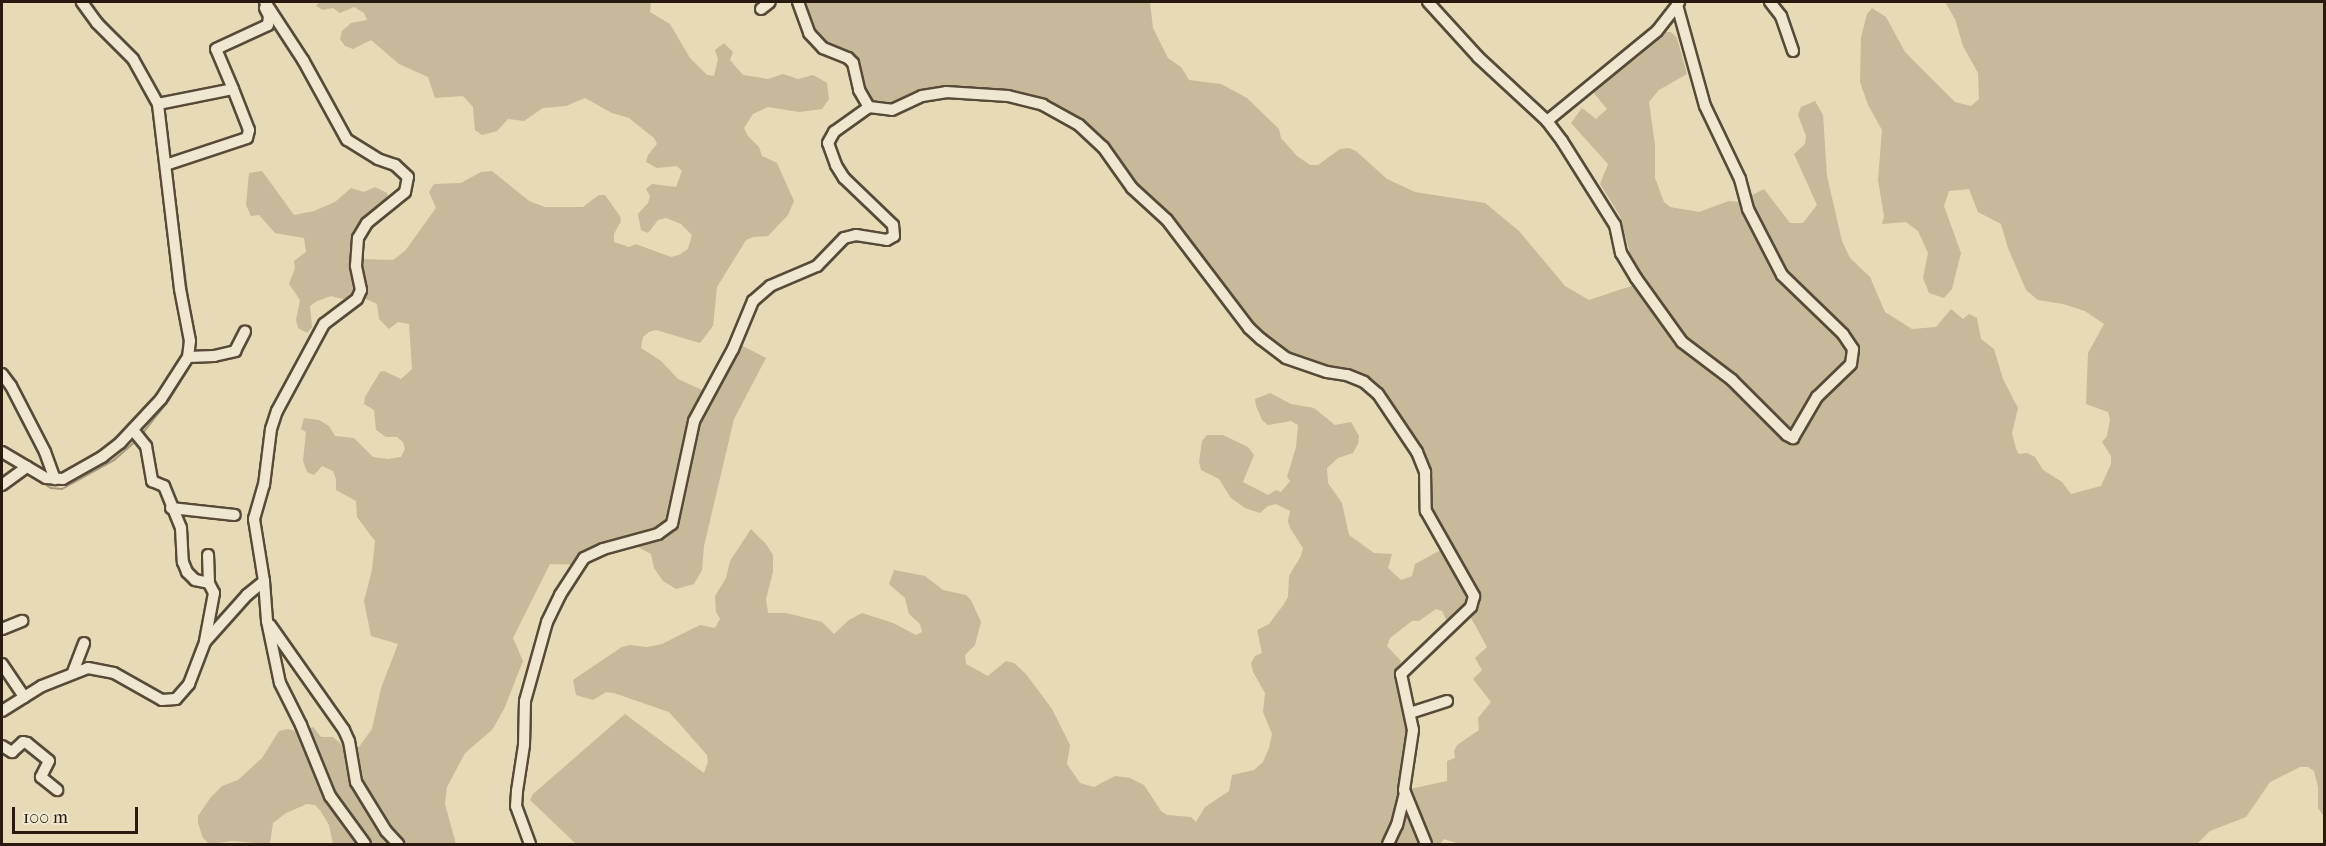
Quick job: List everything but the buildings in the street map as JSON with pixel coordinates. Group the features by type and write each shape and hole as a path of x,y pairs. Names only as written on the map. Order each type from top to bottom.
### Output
{"street":[{"path":"82,2 97,23 133,59 162,103 170,164 180,289 192,357"},
{"path":"170,164 249,136 245,117 216,49 268,24 269,16 265,2"},
{"path":"265,2 303,60 347,140 378,159 395,165 408,177 405,192 368,223 358,238 356,266 361,290 357,299 324,324 277,411 271,429 264,485 254,519 264,581 267,621 278,677 301,725 324,782 365,844"},
{"path":"798,2 809,33 822,48 848,57 853,63 859,90 869,107"},
{"path":"1428,2 1478,57 1547,121 1599,196 1615,225 1622,253 1636,278 1682,342 1732,380 1787,435 1794,438 1817,397 1851,364 1853,349 1843,334 1782,275 1748,209 1740,179 1705,106 1678,3"},
{"path":"1770,2 1781,16 1793,51"},
{"path":"1547,121 1657,31 1678,3"},
{"path":"162,103 232,89"},
{"path":"530,844 516,806 524,744 525,701 547,622 569,578 584,558 603,549 658,534 672,524 694,421 733,349 753,301 770,286 817,266 844,238 856,235 887,240 894,236 893,225 844,178 836,165 828,143 834,132 869,107 892,110 922,96 946,92 1008,96 1043,105 1060,112 1089,132 1103,147 1120,175 1167,220 1249,328 1286,358 1364,382 1378,394 1417,452 1425,472 1426,511 1474,596 1471,607 1402,671 1400,677 1413,730 1405,793 1397,825 1388,844"},
{"path":"2,452 25,468 46,478 63,478 102,457 137,434 192,357 235,351 244,331"},
{"path":"2,374 11,386 45,452 55,479"},
{"path":"137,434 148,453 152,481 164,486 181,528 183,562 187,572 195,580 209,583"},
{"path":"2,485 25,468"},
{"path":"171,508 235,514"},
{"path":"2,711 73,672 97,668 114,673 162,700 169,701 185,691 205,642 214,593 209,583 208,555"},
{"path":"205,642 247,595 264,581"},
{"path":"2,629 22,621"},
{"path":"267,621 344,730 349,741 356,782 386,831 398,844"},
{"path":"73,672 84,643"},
{"path":"2,664 24,697"},
{"path":"1410,713 1447,701"},
{"path":"2,746 12,752 22,742 27,743 49,761 41,777 57,790"},
{"path":"1405,793 1426,844"}],"shaded area":[{"path":"319,2 651,2 650,12 670,24 690,58 707,75 714,76 718,59 715,50 724,43 733,52 730,60 743,75 768,79 783,74 798,79 813,75 827,83 829,99 822,109 799,112 768,107 753,114 744,128 748,136 759,147 762,156 777,163 794,201 788,215 768,236 746,240 717,287 713,326 700,343 656,330 643,337 641,348 661,361 678,379 704,391 717,367 733,357 739,344 766,358 734,419 704,546 702,570 694,584 676,589 663,581 654,568 651,554 636,546 612,552 585,565 550,564 513,638 523,661 504,709 492,730 465,753 447,787 445,804 456,844 333,844 329,825 320,810 315,805 307,804 286,813 273,823 270,844 232,841 209,844 203,838 198,823 198,816 211,797 222,786 238,780 262,758 279,731 288,729 299,732 313,727 321,737 333,737 342,745 359,747 372,729 381,688 398,644 371,636 364,601 372,570 375,541 357,517 356,501 336,490 333,471 322,466 314,475 307,472 303,461 306,432 301,429 304,418 319,420 329,426 335,436 354,438 373,457 388,459 401,457 405,449 403,442 397,437 386,437 376,430 374,410 364,404 365,397 380,372 384,371 401,379 412,369 409,324 398,322 389,329 379,319 377,304 355,294 343,299 331,296 317,301 310,306 312,327 307,333 298,328 296,320 300,300 289,284 295,268 294,261 306,252 304,238 275,233 259,215 251,216 246,205 249,173 262,171 294,215 314,211 335,202 351,188 364,192 375,187 387,193 388,197 352,234 352,252 362,259 393,260 405,251 436,208 429,192 434,184 461,183 481,172 492,171 529,201 545,207 583,207 599,195 605,195 621,221 614,234 614,242 629,247 636,244 671,257 679,255 688,249 692,235 681,224 666,218 658,220 648,233 641,230 638,214 648,203 650,196 646,189 652,184 676,187 682,171 677,166 657,168 646,162 648,155 657,144 654,138 629,118 612,113 585,98 566,106 543,108 524,121 508,119 497,131 482,135 475,130 473,107 463,96 435,98 428,77 399,64 371,40 353,49 345,46 340,39 342,31 351,23 367,20 364,13 354,7 340,13 333,8 323,10 316,6"},
{"path":"802,2 1150,2 1153,28 1168,58 1181,67 1189,80 1221,84 1247,98 1279,129 1281,138 1297,156 1310,165 1318,165 1340,149 1349,148 1356,151 1387,179 1415,192 1485,203 1519,231 1565,286 1589,300 1634,285 1640,276 1632,261 1620,216 1600,184 1608,164 1571,123 1582,108 1596,119 1607,109 1592,91 1638,57 1663,32 1671,32 1677,38 1687,74 1659,90 1649,102 1655,145 1655,178 1664,202 1670,207 1699,212 1729,201 1739,202 1764,189 1790,223 1803,223 1817,205 1794,154 1805,144 1806,136 1798,115 1801,107 1815,101 1823,115 1827,176 1842,241 1850,258 1870,277 1885,312 1912,329 1936,327 1951,309 1963,319 1969,314 1977,318 1981,339 1994,349 2003,379 2018,408 2012,433 2016,449 2019,454 2027,453 2035,457 2043,470 2062,482 2071,494 2101,486 2111,464 2111,456 2102,442 2107,436 2110,419 2108,412 2086,404 2088,353 2104,324 2085,311 2063,304 2038,300 2026,290 2008,248 2001,224 1978,212 1969,189 1949,191 1944,206 1961,253 1952,289 1944,298 1929,293 1923,278 1928,253 1918,231 1906,222 1882,224 1884,216 1878,180 1882,130 1868,105 1860,82 1861,37 1867,14 1872,8 1886,17 1905,52 1955,102 1971,106 1979,99 1978,73 1963,46 1955,19 1945,2 2324,2 2324,817 2318,808 2318,787 2314,771 2308,767 2300,767 2270,782 2246,817 2210,831 2197,844 1459,844 1444,839 1440,844 576,844 530,800 533,794 625,714 704,773 708,762 707,755 669,712 614,693 606,692 593,700 576,695 573,680 622,647 630,645 647,647 662,644 700,625 715,628 720,619 716,612 715,596 726,578 730,561 751,529 773,555 773,572 766,599 768,613 786,613 822,622 834,634 849,620 862,613 893,623 916,635 922,632 920,624 909,614 905,598 889,584 894,570 925,576 943,590 966,595 971,600 981,622 975,645 965,655 966,664 988,676 1006,661 1014,663 1026,674 1052,709 1070,745 1067,764 1080,783 1094,787 1115,776 1130,778 1144,785 1161,811 1167,815 1191,817 1196,822 1205,807 1229,791 1232,775 1254,770 1263,762 1269,748 1272,734 1263,712 1265,693 1253,672 1251,663 1255,656 1262,653 1257,630 1269,624 1288,597 1289,576 1303,548 1290,528 1288,521 1290,511 1276,504 1268,506 1260,513 1245,508 1231,498 1219,479 1201,470 1199,462 1202,441 1207,435 1223,435 1248,447 1254,455 1243,482 1268,495 1276,490 1281,492 1290,481 1287,477 1296,447 1298,425 1291,421 1268,425 1262,420 1255,399 1270,393 1291,404 1314,408 1335,425 1351,422 1359,436 1358,444 1353,453 1338,458 1327,468 1328,483 1342,503 1349,535 1374,553 1392,554 1388,568 1401,580 1412,576 1415,564 1450,545 1430,509 1420,451 1381,392 1328,368 1288,354 1252,326 1170,217 1061,109 977,92 892,106 871,103 863,89 856,60 825,45 812,31","holes":["1436,609 1442,611 1447,621 1463,610 1469,614 1487,647 1475,658 1482,670 1473,679 1491,702 1478,718 1479,730 1457,745 1454,751 1455,758 1447,761 1447,781 1410,789 1400,787 1398,783 1407,739 1407,723 1396,681 1401,661 1387,646 1390,638 1412,621 1419,621"]}],"waterway":[{"path":"89,4 132,51"},
{"path":"141,63 161,99"},
{"path":"171,167 195,352"},
{"path":"142,434 169,400 193,360"},
{"path":"39,480 51,488 62,489 114,460 136,441"}]}
